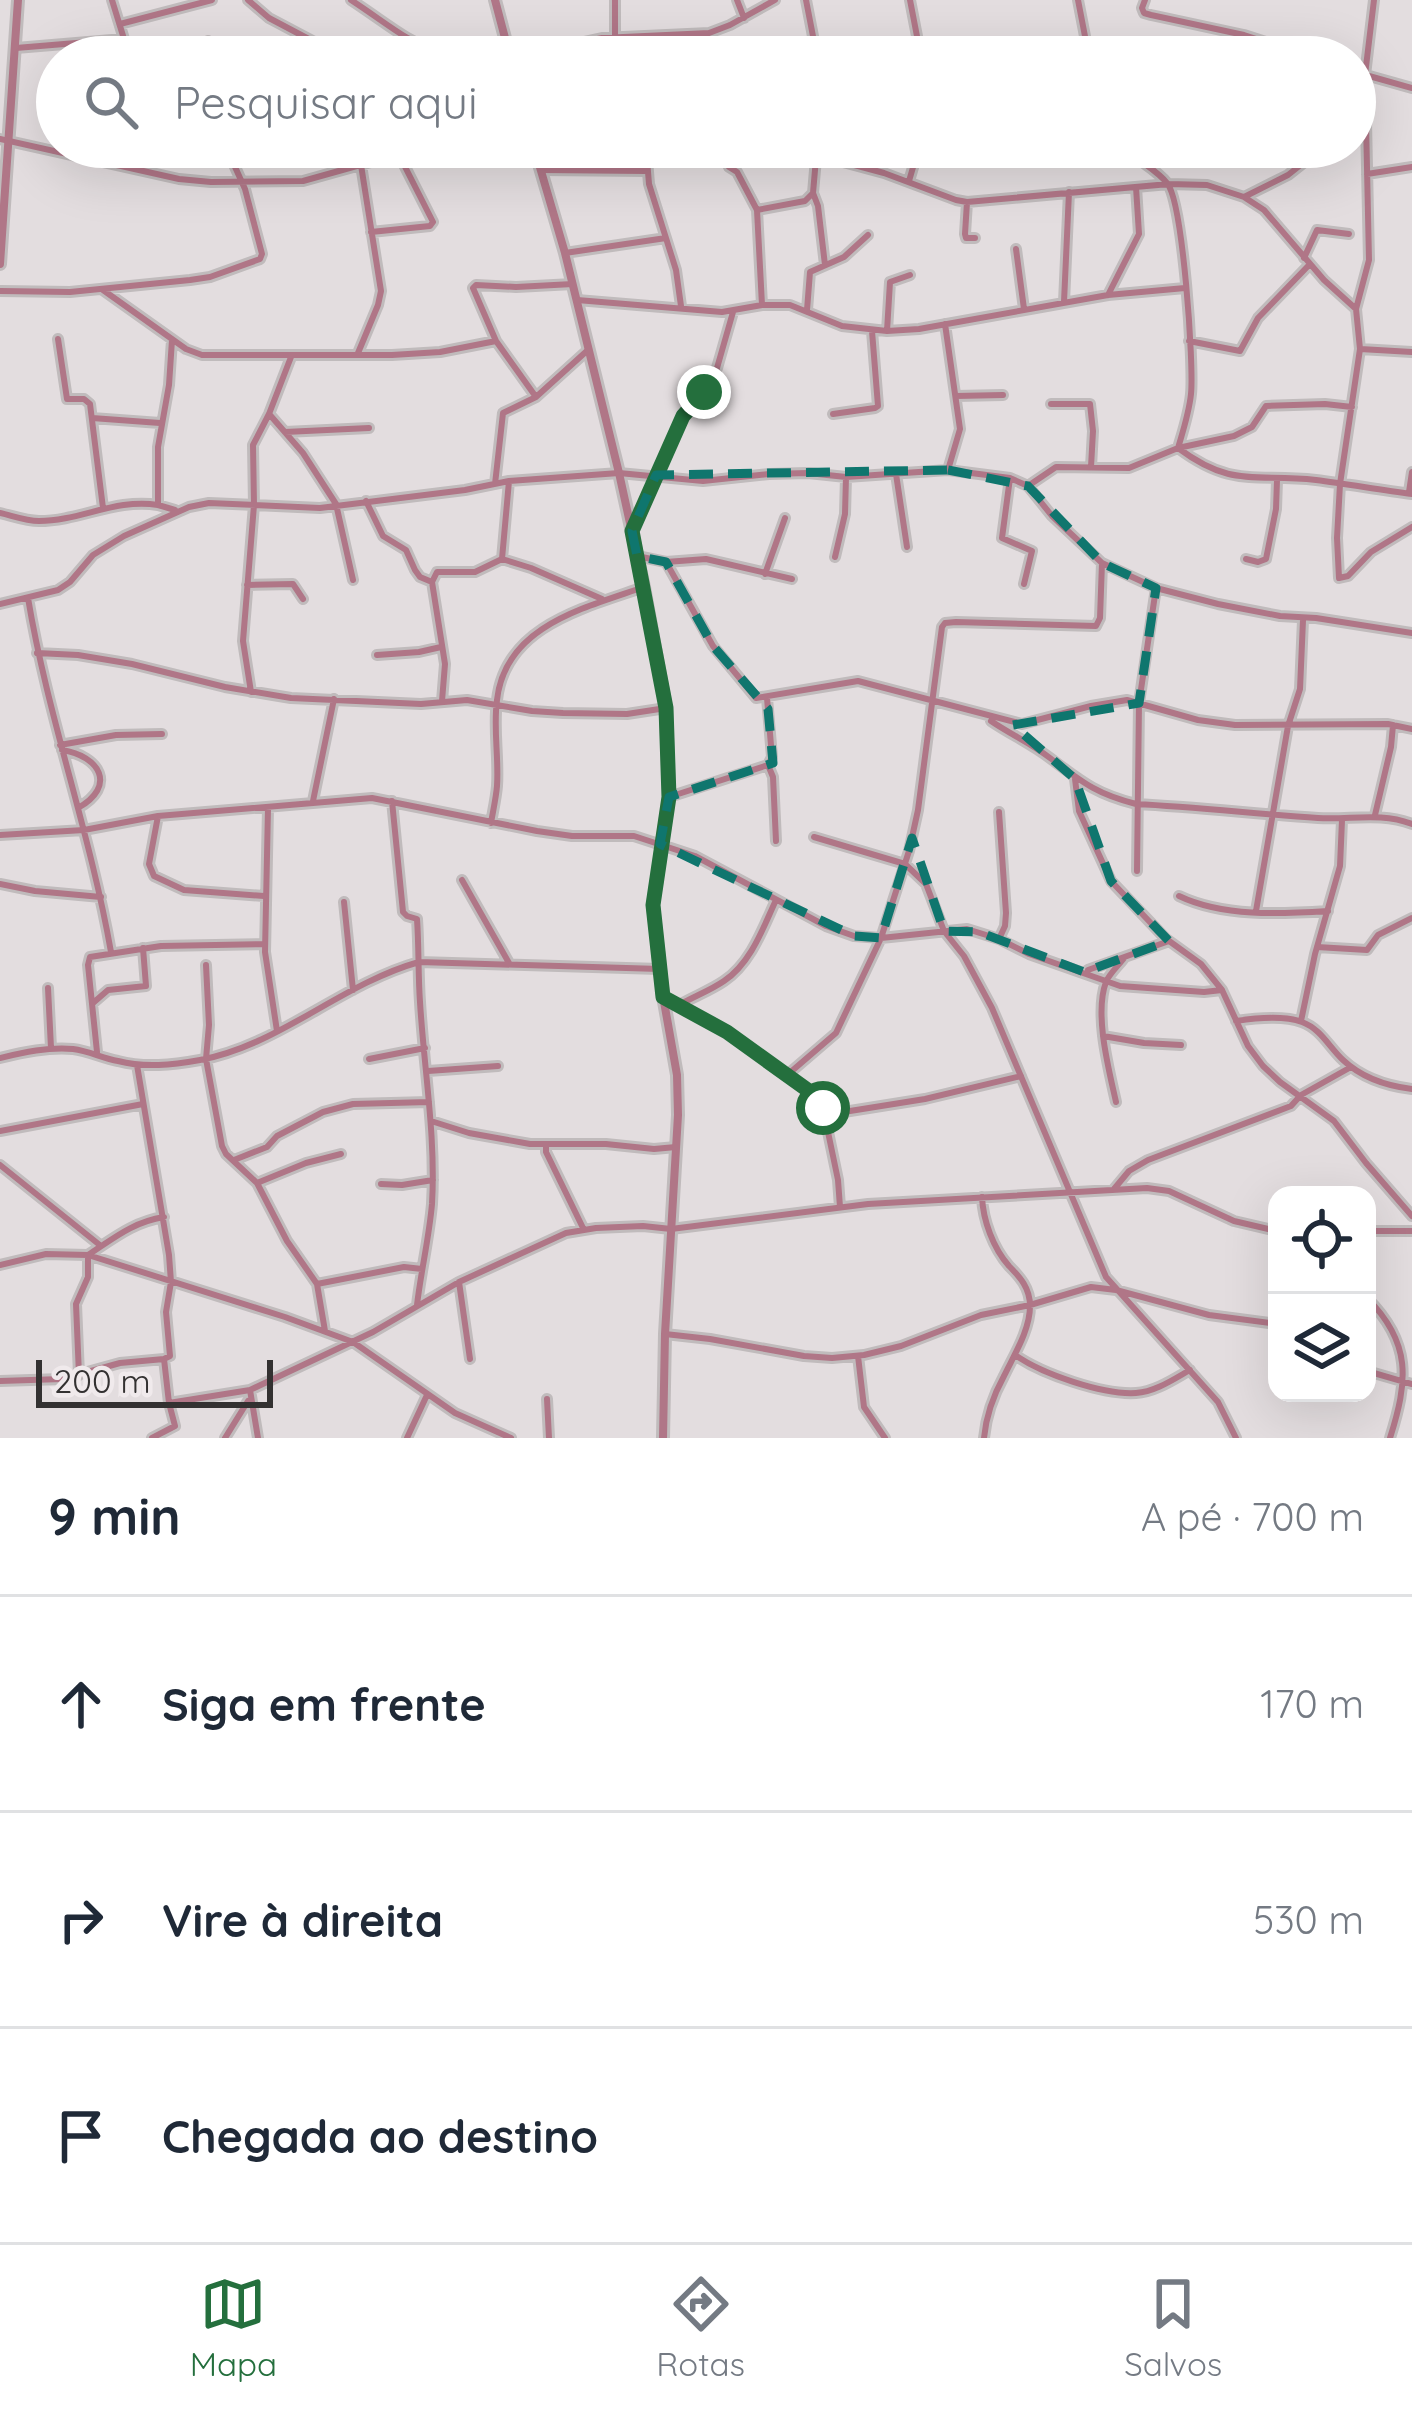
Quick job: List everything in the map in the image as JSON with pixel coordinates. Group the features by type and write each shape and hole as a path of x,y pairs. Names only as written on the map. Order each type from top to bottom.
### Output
{"street":[{"path":"0,264 18,0"},
{"path":"112,0 123,36"},
{"path":"120,24 212,0"},
{"path":"248,0 303,36"},
{"path":"351,0 403,36"},
{"path":"495,0 506,36"},
{"path":"615,0 615,36"},
{"path":"737,0 744,18"},
{"path":"657,36 709,33 776,0"},
{"path":"806,0 813,36"},
{"path":"910,0 917,36"},
{"path":"1078,0 1085,36"},
{"path":"1145,0 1144,13 1250,36"},
{"path":"1370,36 1374,0"},
{"path":"16,48 36,47"},
{"path":"1376,78 1412,88"},
{"path":"5,140 36,145"},
{"path":"1367,174 1412,167"},
{"path":"143,168 196,181 291,182 349,168"},
{"path":"0,291 103,290 210,277 260,259 254,220 235,168"},
{"path":"357,355 380,298 361,168"},
{"path":"370,232 433,222 404,168"},
{"path":"732,168 758,210 762,305"},
{"path":"815,168 813,193 825,265"},
{"path":"870,168 968,202 1189,182 1207,185 1244,197 1264,210 1356,310"},
{"path":"909,181 913,168"},
{"path":"1148,168 1169,184 1179,221 1192,392 1178,448"},
{"path":"1244,197 1297,168"},
{"path":"1367,168 1369,260 1356,310 1360,349 1340,484 1340,578 1412,527"},
{"path":"663,1438 677,1075 653,905 669,797 666,708 619,472 541,170 646,171 676,270 681,308"},
{"path":"1108,295 1139,234 1136,188"},
{"path":"1064,302 1069,192"},
{"path":"758,210 805,201 813,193"},
{"path":"968,202 964,235 976,238"},
{"path":"1189,340 1240,351 1258,318 1307,261 1318,230 1349,234"},
{"path":"807,310 810,272 844,256 868,235"},
{"path":"566,254 666,238"},
{"path":"1016,249 1024,309"},
{"path":"887,331 890,282 910,275"},
{"path":"536,397 496,341 472,291 476,285 573,284"},
{"path":"577,300 733,312 790,305 824,320 887,331 1108,295 1185,288"},
{"path":"103,290 185,349 202,356 440,352 496,341"},
{"path":"632,531 683,416 717,368 733,312"},
{"path":"946,324 960,429 948,470"},
{"path":"833,413 878,406 872,331"},
{"path":"58,339 67,399 88,400 103,508"},
{"path":"158,505 161,423 172,340"},
{"path":"495,484 503,413 536,397 589,349"},
{"path":"1360,349 1412,352"},
{"path":"251,692 243,641 254,505 253,445 291,357"},
{"path":"956,396 1004,394"},
{"path":"1052,404 1090,404 1091,467"},
{"path":"1028,486 1056,467 1129,468 1178,448 1245,432 1266,406 1352,407"},
{"path":"269,414 336,504 353,580"},
{"path":"92,418 161,423"},
{"path":"285,432 369,428"},
{"path":"1178,448 1198,463 1238,477 1310,480 1410,494 1412,472"},
{"path":"0,604 58,590 93,555 124,536 178,511 209,503 320,508 509,481 619,472 703,481 769,474 846,477 948,470 1010,478 1028,486 1102,563 1156,588 1303,619 1412,633"},
{"path":"896,474 907,547"},
{"path":"835,557 845,514 846,477"},
{"path":"1010,478 1002,536 1005,542 1032,550 1024,584"},
{"path":"1246,559 1264,561 1269,553 1277,480"},
{"path":"502,559 509,481"},
{"path":"366,501 382,536 406,550 420,577 431,582"},
{"path":"0,513 45,521 130,503 178,511"},
{"path":"765,574 785,518"},
{"path":"637,556 666,562 706,559 792,579"},
{"path":"442,700 445,664 431,582 437,572 475,572 502,559 605,600"},
{"path":"666,562 713,646 756,698 858,681 1022,724 1127,700 1198,720 1412,729"},
{"path":"786,1076 836,1034 881,938 919,810 945,623 1096,626 1102,563"},
{"path":"247,585 292,584 303,599"},
{"path":"491,823 496,704 508,661 536,631 644,587"},
{"path":"1137,871 1138,704 1156,588"},
{"path":"28,598 111,952"},
{"path":"1256,911 1288,727 1300,689 1303,619"},
{"path":"377,655 442,647"},
{"path":"37,652 132,664 291,698 421,704 466,700 532,711 627,714 666,708"},
{"path":"767,698 776,841"},
{"path":"312,803 334,699"},
{"path":"984,716 1047,755 1075,779 1116,799 1272,815 1376,815 1412,824"},
{"path":"1376,815 1393,725"},
{"path":"61,748 116,735 162,734"},
{"path":"61,748 90,759 100,774 97,793 78,808"},
{"path":"669,797 768,765"},
{"path":"1075,779 1079,811 1111,881 1169,941 1201,964 1222,990 1248,1046 1263,1066 1334,1120 1412,1216"},
{"path":"0,835 372,798 572,836 634,836 695,856 826,926 854,936 881,938 967,929 1120,986 1222,990"},
{"path":"392,801 403,912 417,919 428,1071 433,1180 417,1305"},
{"path":"268,807 265,944 277,1031"},
{"path":"999,812 1006,913 999,939"},
{"path":"158,816 149,864 163,883 208,894 264,896"},
{"path":"1300,1021 1341,857 1342,818"},
{"path":"814,837 905,864 931,892 944,932 964,956 992,1008 1106,1277 1218,1402 1236,1438"},
{"path":"462,880 509,963"},
{"path":"0,884 101,897"},
{"path":"1179,896 1215,908 1328,911"},
{"path":"679,1005 738,970 776,900"},
{"path":"344,902 353,990"},
{"path":"1317,947 1367,950 1378,935 1412,918"},
{"path":"1084,971 1169,941"},
{"path":"97,1053 90,956 143,948 265,944"},
{"path":"92,1004 108,991 146,986 143,948"},
{"path":"1116,1102 1103,1036 1107,980 1124,958"},
{"path":"0,1058 51,1048 97,1053 137,1065 206,1059 253,1046 353,990 419,962 660,969"},
{"path":"206,965 206,1059 222,1146 257,1184 287,1241 317,1284 325,1331"},
{"path":"48,988 51,1048"},
{"path":"663,997 727,1032 809,1091 825,1115 840,1207"},
{"path":"1236,1021 1300,1021 1318,1031 1351,1067 1383,1084 1412,1090"},
{"path":"1103,1036 1181,1045"},
{"path":"369,1059 425,1048"},
{"path":"0,1382 62,1379 170,1356 166,1306 171,1282 164,1217 137,1065"},
{"path":"428,1071 498,1066"},
{"path":"1114,1189 1129,1171 1148,1160 1291,1106 1351,1067"},
{"path":"825,1115 925,1099 1021,1076"},
{"path":"234,1160 267,1147 277,1136 323,1112 352,1104 429,1102"},
{"path":"0,1131 143,1104"},
{"path":"430,1120 491,1138 676,1147"},
{"path":"546,1144 546,1153 584,1230"},
{"path":"257,1184 341,1154"},
{"path":"0,1165 101,1246"},
{"path":"381,1184 433,1180"},
{"path":"170,1403 250,1394 458,1282 566,1233 584,1230 671,1229 840,1207 1147,1188 1169,1191 1234,1222 1268,1229"},
{"path":"982,1197 982,1215 989,1231 1026,1286 1030,1305 1015,1355 988,1413 984,1438"},
{"path":"88,1255 143,1220 164,1217"},
{"path":"1376,1231 1412,1231"},
{"path":"0,1265 46,1254 88,1255 325,1331 352,1342 455,1412 511,1438"},
{"path":"79,1375 76,1304 88,1276 88,1255"},
{"path":"317,1284 404,1267 422,1269"},
{"path":"458,1282 470,1359"},
{"path":"665,1334 804,1355 858,1356 901,1346 981,1315 1091,1287 1209,1315 1268,1322"},
{"path":"1376,1307 1398,1342 1408,1384 1390,1438"},
{"path":"1015,1355 1056,1375 1125,1392 1148,1391 1190,1370"},
{"path":"858,1356 863,1407 885,1438"},
{"path":"152,1438 176,1426 164,1359"},
{"path":"1376,1374 1408,1384"},
{"path":"225,1438 250,1394"},
{"path":"250,1394 258,1438"},
{"path":"407,1438 427,1395"},
{"path":"547,1399 549,1438"},
{"path":"485,1438 488,1427"}],"highlighted area":[{"path":"948,470 1028,486 1102,563 1156,588 1139,703 1013,725 1075,779 1111,881 1169,941 1084,972 979,932 944,931 912,838 881,938 854,936 660,844 669,797 773,763 768,709 713,646 666,562 637,556 632,531 656,475"}],"route":[{"path":"704,392 683,416 632,531 666,708 669,797 653,905 663,997 727,1032 809,1091 823,1108"}]}
